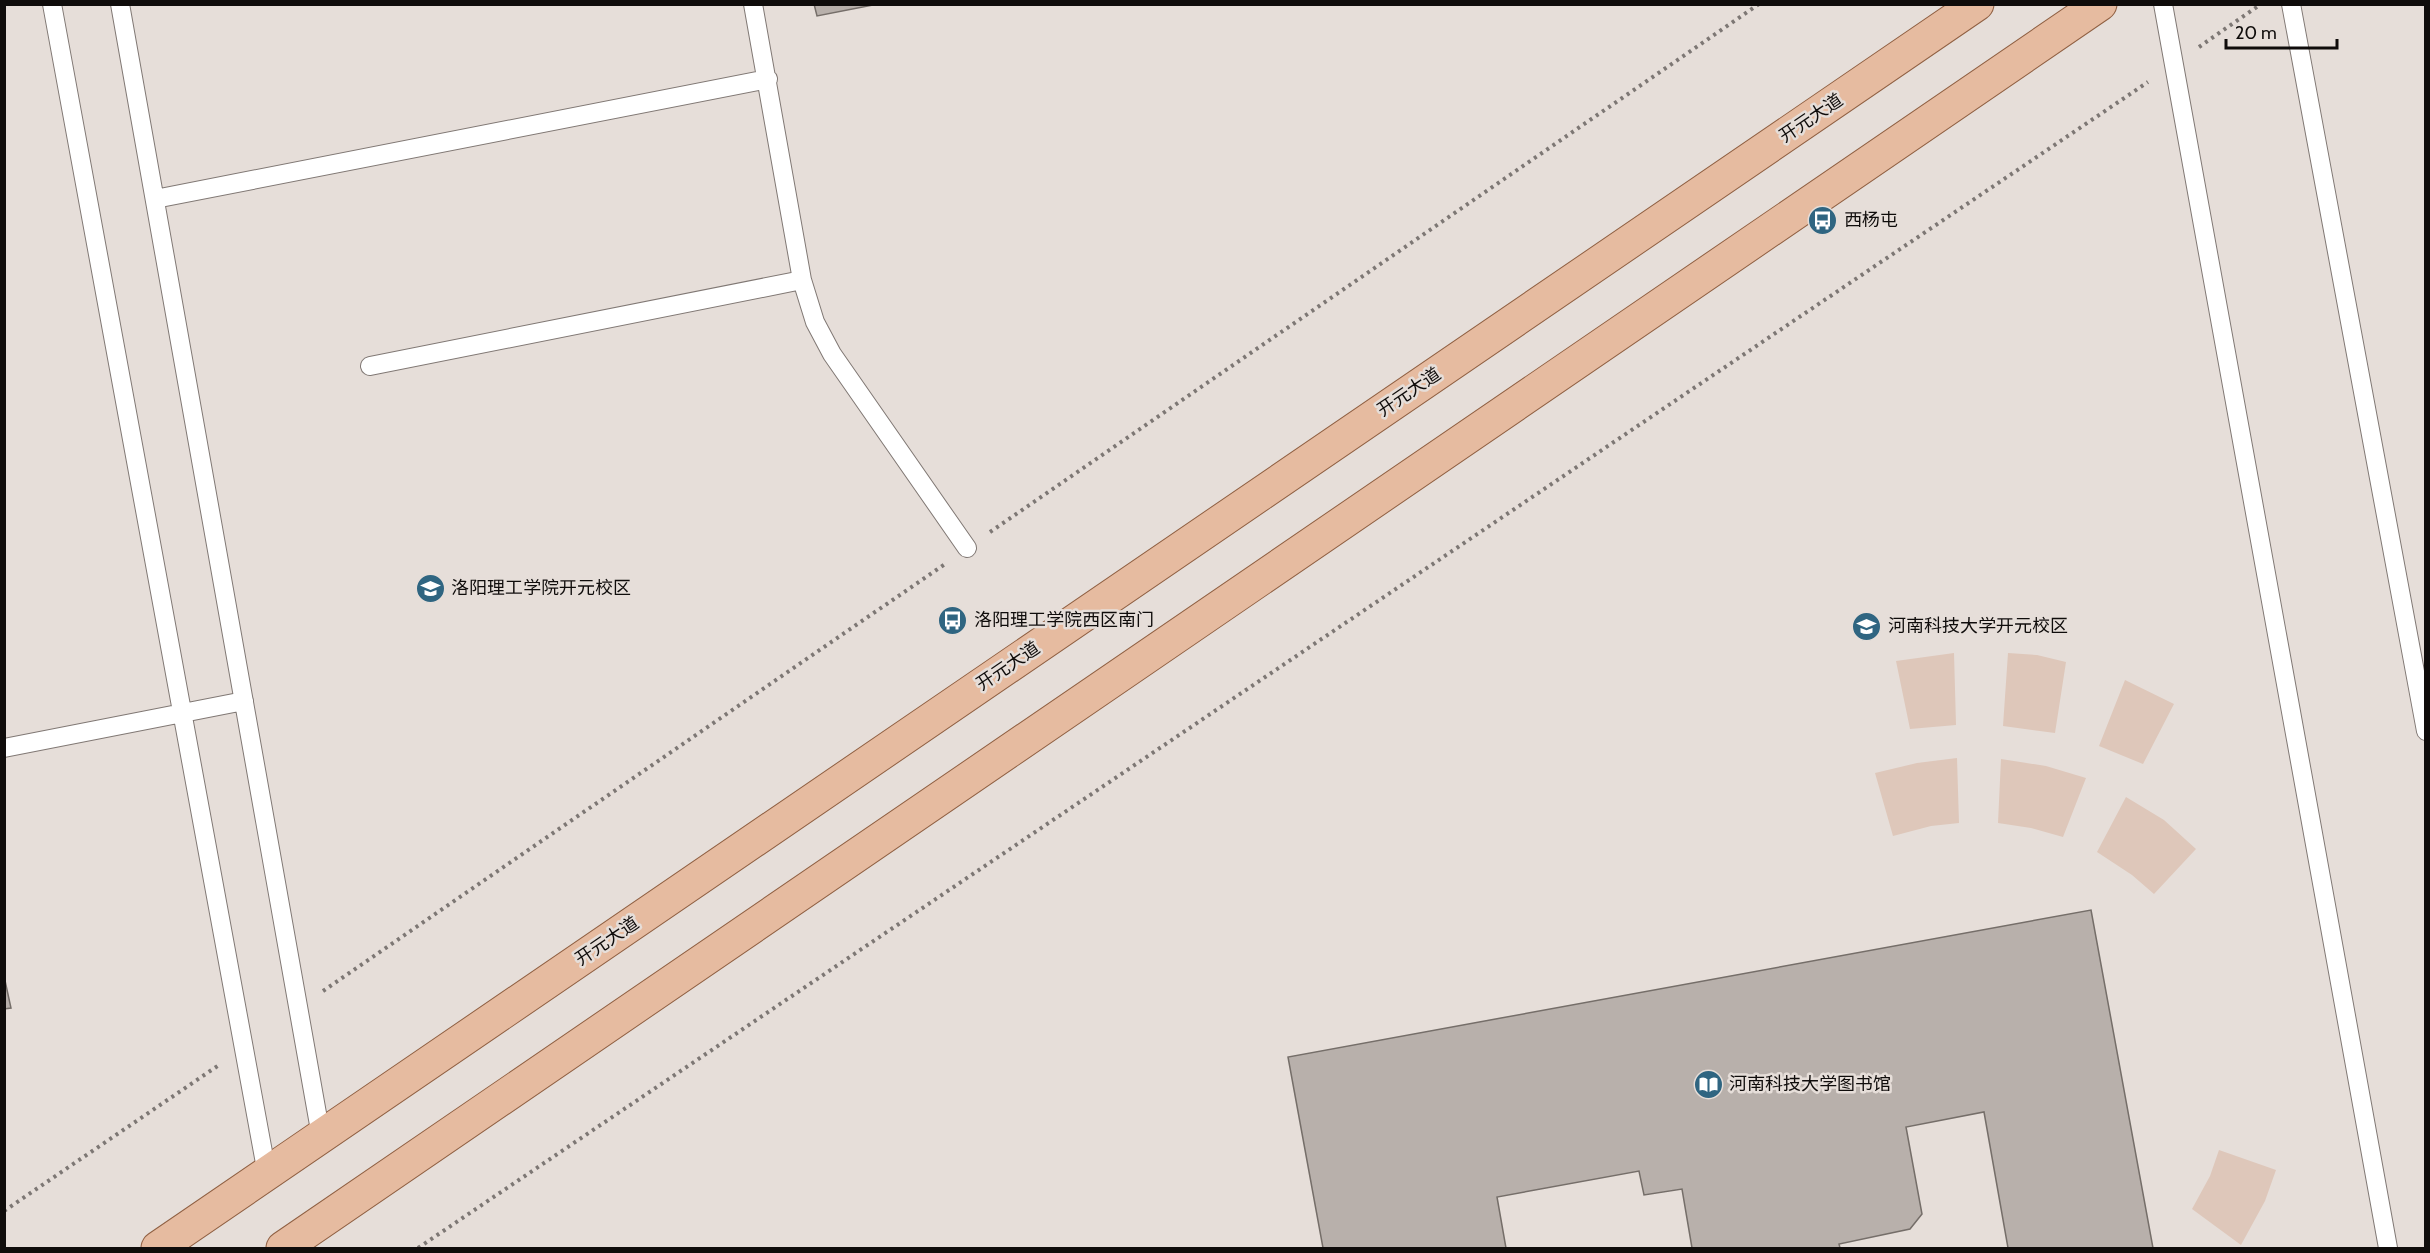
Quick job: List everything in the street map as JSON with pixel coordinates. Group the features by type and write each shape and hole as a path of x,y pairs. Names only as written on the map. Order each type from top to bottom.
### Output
{"main road":[{"name":"开元大道","path":"158,1248 1977,4"},
{"path":"283,1248 2100,4"}],"lane":[{"path":"52,4 267,1174"},
{"path":"120,4 321,1136"},
{"path":"753,4 802,280 815,322 832,354 967,548"},
{"path":"2163,4 2388,1248"},
{"path":"2291,4 2426,731"},
{"path":"155,199 768,79"},
{"path":"370,366 802,280"},
{"path":"4,748 244,701"}],"path":[{"path":"298,1008 1759,4"},
{"path":"418,1248 2261,4"},
{"path":"4,1211 243,1048"}],"shaded area":[{"path":"1954,653 1956,725 1910,729 1896,661"},
{"path":"2008,653 2037,655 2066,662 2055,733 2003,726"},
{"path":"2125,680 2174,704 2143,764 2099,746"},
{"path":"1957,758 1959,823 1931,826 1893,836 1875,773 1917,763"},
{"path":"2001,759 2046,766 2086,778 2063,837 2031,828 1998,823"},
{"path":"2126,797 2164,820 2196,849 2154,894 2132,875 2097,852"},
{"path":"2219,1150 2276,1170 2265,1201 2241,1245 2192,1209 2210,1176"}],"building":[{"path":"814,4 878,4 817,16"},
{"name":"河南科技大学图书馆","path":"2091,910 2153,1248 2008,1248 1984,1112 1906,1127 1922,1214 1910,1229 1839,1244 1840,1248 1692,1248 1682,1189 1644,1195 1639,1171 1497,1197 1506,1248 1323,1248 1288,1057"},
{"path":"4,976 11,1008 4,1009"}],"place":[{"name":"西杨屯","path":"1823,220"},
{"name":"洛阳理工学院开元校区","path":"430,588"},
{"name":"洛阳理工学院西区南门","path":"953,620"},
{"name":"河南科技大学开元校区","path":"1867,626"},
{"name":"河南科技大学图书馆","path":"1708,1084"}]}
